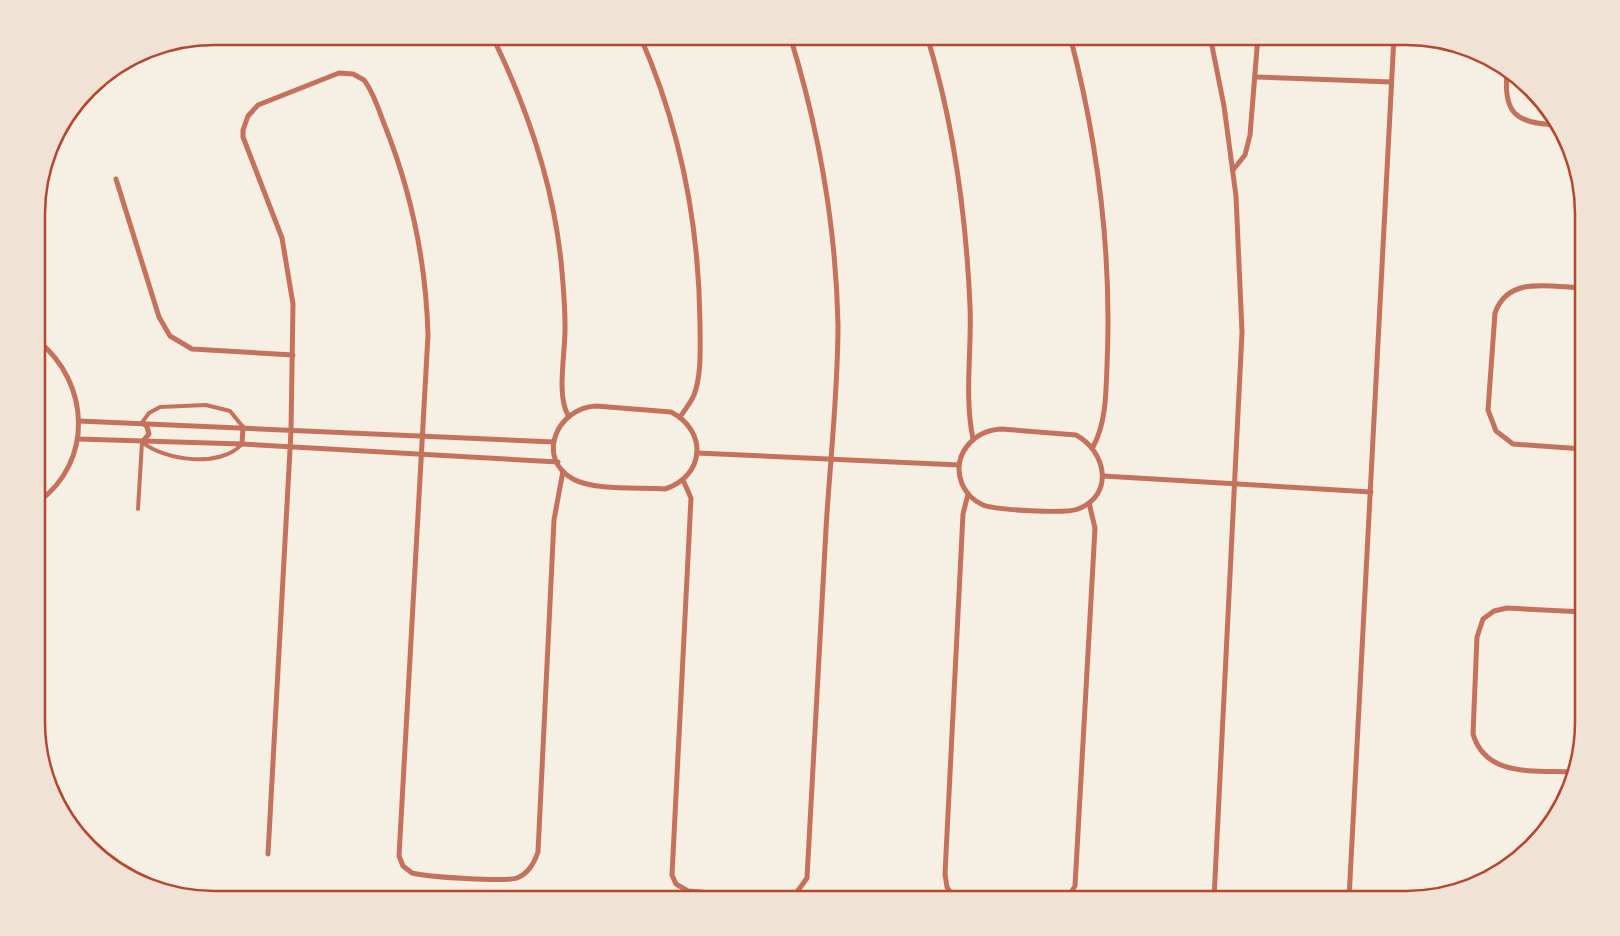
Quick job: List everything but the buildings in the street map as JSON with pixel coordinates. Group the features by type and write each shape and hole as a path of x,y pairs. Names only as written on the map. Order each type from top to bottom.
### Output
{"street":[{"path":"496,45 516,88 533,133 555,220 564,302 565,360 562,399 568,415"},
{"path":"644,45 660,86 680,152 688,186 698,260 700,325 698,372 694,395 680,417"},
{"path":"792,45 819,146 833,240 837,292 837,370 830,459 807,878 798,891"},
{"path":"929,45 951,131 965,221 971,312 969,420 973,438"},
{"path":"1072,45 1094,147 1105,246 1108,346 1106,396 1102,427 1093,447"},
{"path":"1212,45 1224,106 1233,170 1239,242 1242,332 1214,891"},
{"path":"1233,170 1245,155 1250,136 1258,45"},
{"path":"1350,891 1393,45"},
{"path":"268,854 291,431 293,304 287,261 275,215 243,137 245,122 258,105 333,75 353,74 364,80 372,94 398,160 419,236 425,277 428,327 399,856 403,866 418,875 510,880 527,871 536,859 538,852 554,520 563,471"},
{"path":"1256,77 1391,82"},
{"path":"1506,78 1505,94 1516,114 1529,122 1548,124"},
{"path":"116,179 159,317 170,336 192,349 292,355"},
{"path":"1575,288 1524,286 1506,294 1495,313 1488,410 1492,425 1501,437 1512,444 1575,448"},
{"path":"45,348 56,358 71,382 75,394 79,421 78,439 66,472 45,496"},
{"path":"596,406 671,412 680,417 694,433 697,453 695,463 683,480 664,488 589,485 575,480 563,471 558,462 554,442 556,432 568,415 581,408 596,406"},
{"path":"79,421 554,442"},
{"path":"141,424 149,430 148,438 142,442"},
{"path":"242,444 243,427"},
{"path":"992,430 1076,435 1093,447 1099,456 1102,476 1096,495 1089,503 1070,512 995,508 976,501 963,486 959,465 966,446 973,438 992,430"},
{"path":"78,439 242,444 558,462"},
{"path":"697,453 959,465"},
{"path":"1102,476 1371,492"},
{"path":"683,480 691,498 672,875 676,884 688,891"},
{"path":"948,891 946,887 945,874 963,514 968,494"},
{"path":"1072,891 1075,886 1095,538 1095,528 1089,503"},
{"path":"1567,772 1509,768 1488,760 1479,748 1474,734 1474,677 1478,630 1483,619 1494,610 1507,608 1575,612"}],"lane":[{"path":"141,424 149,413 160,407 206,405 230,411 243,427"},
{"path":"138,509 142,442 163,454 211,459 226,456 242,444"}]}
